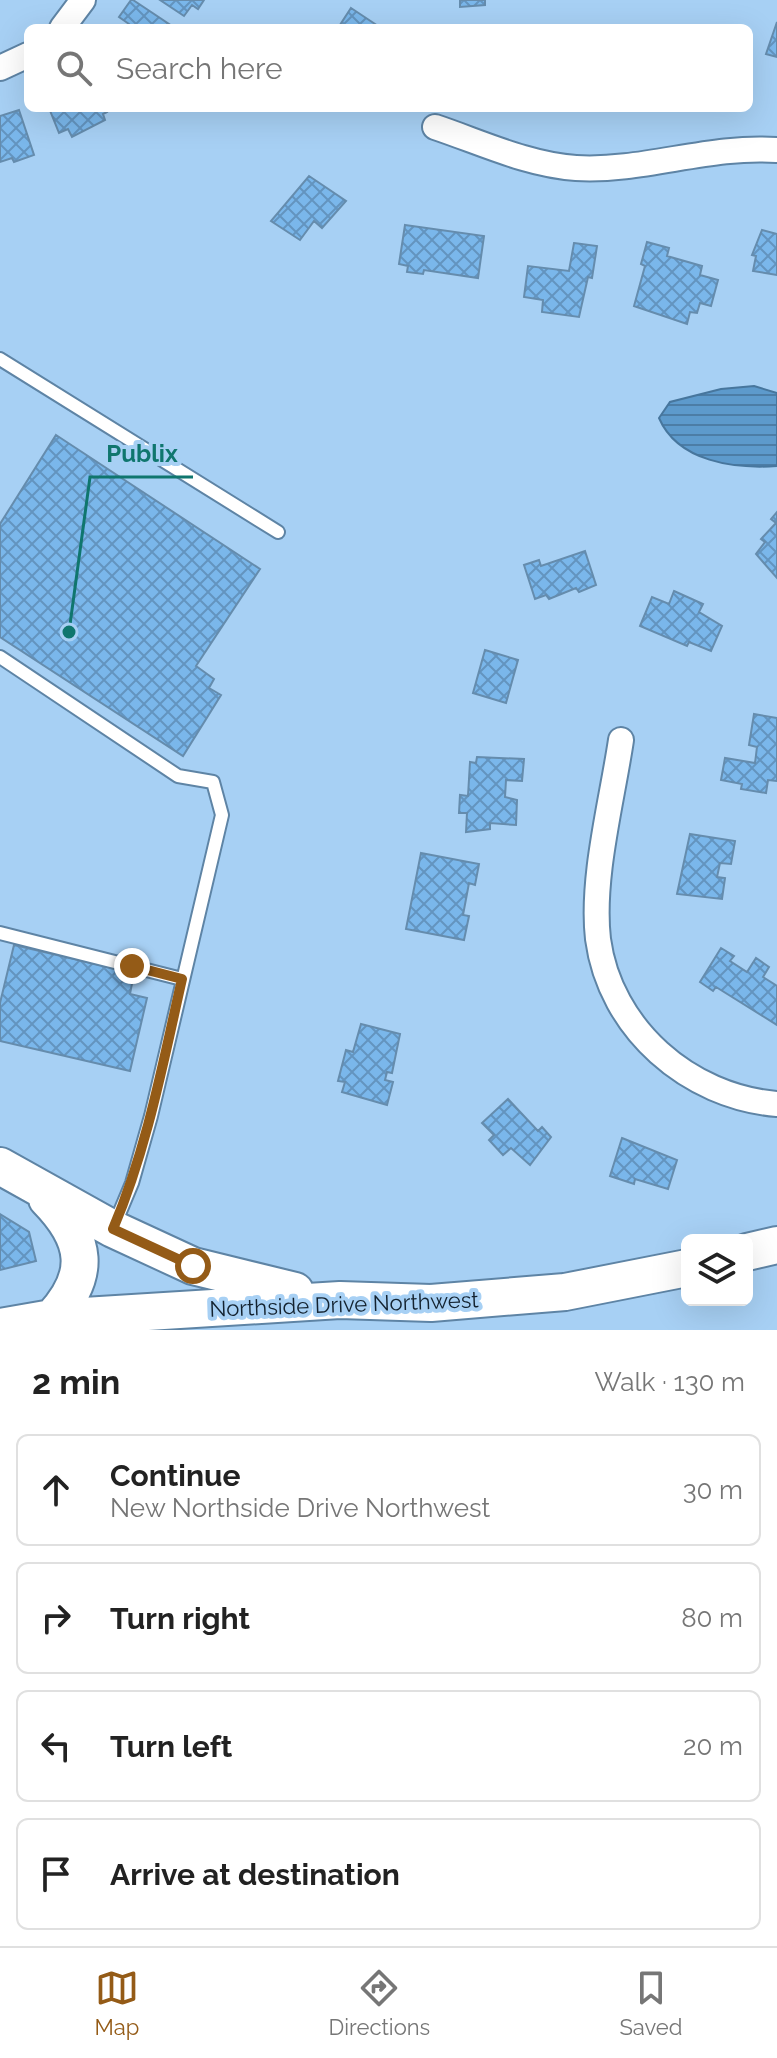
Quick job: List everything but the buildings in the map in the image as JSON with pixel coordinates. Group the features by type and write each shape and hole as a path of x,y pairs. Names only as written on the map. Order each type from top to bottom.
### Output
{"main road":[{"path":"0,1166 113,1229 167,1255 223,1276 340,1300"},
{"path":"33,1186 60,1213 80,1253 81,1265 74,1289 52,1318"},
{"path":"753,1251 777,1245"},
{"name":"Northside Drive Northwest","path":"2,1328 52,1318 340,1300 431,1303 565,1292 681,1269"}],"street":[{"path":"65,24 83,0"},
{"path":"0,68 24,57"},
{"path":"435,127 540,162 576,168 606,167 743,148 777,150"},
{"path":"621,740 597,900 598,940 606,972 621,1006 640,1034 665,1060 698,1082 735,1097 777,1104"}],"lane":[{"path":"0,359 278,532"},
{"path":"0,657 178,776 213,782 222,815 151,1116 132,1183 113,1229"},
{"path":"1,936 182,979"}],"water":[{"path":"754,386 777,393 777,466 744,466 709,460 680,444 668,433 659,418 670,402 721,389"}],"place":[{"name":"Publix","path":"69,632"}],"route":[{"path":"132,966 182,979 151,1116 132,1183 113,1229 193,1266"}]}
